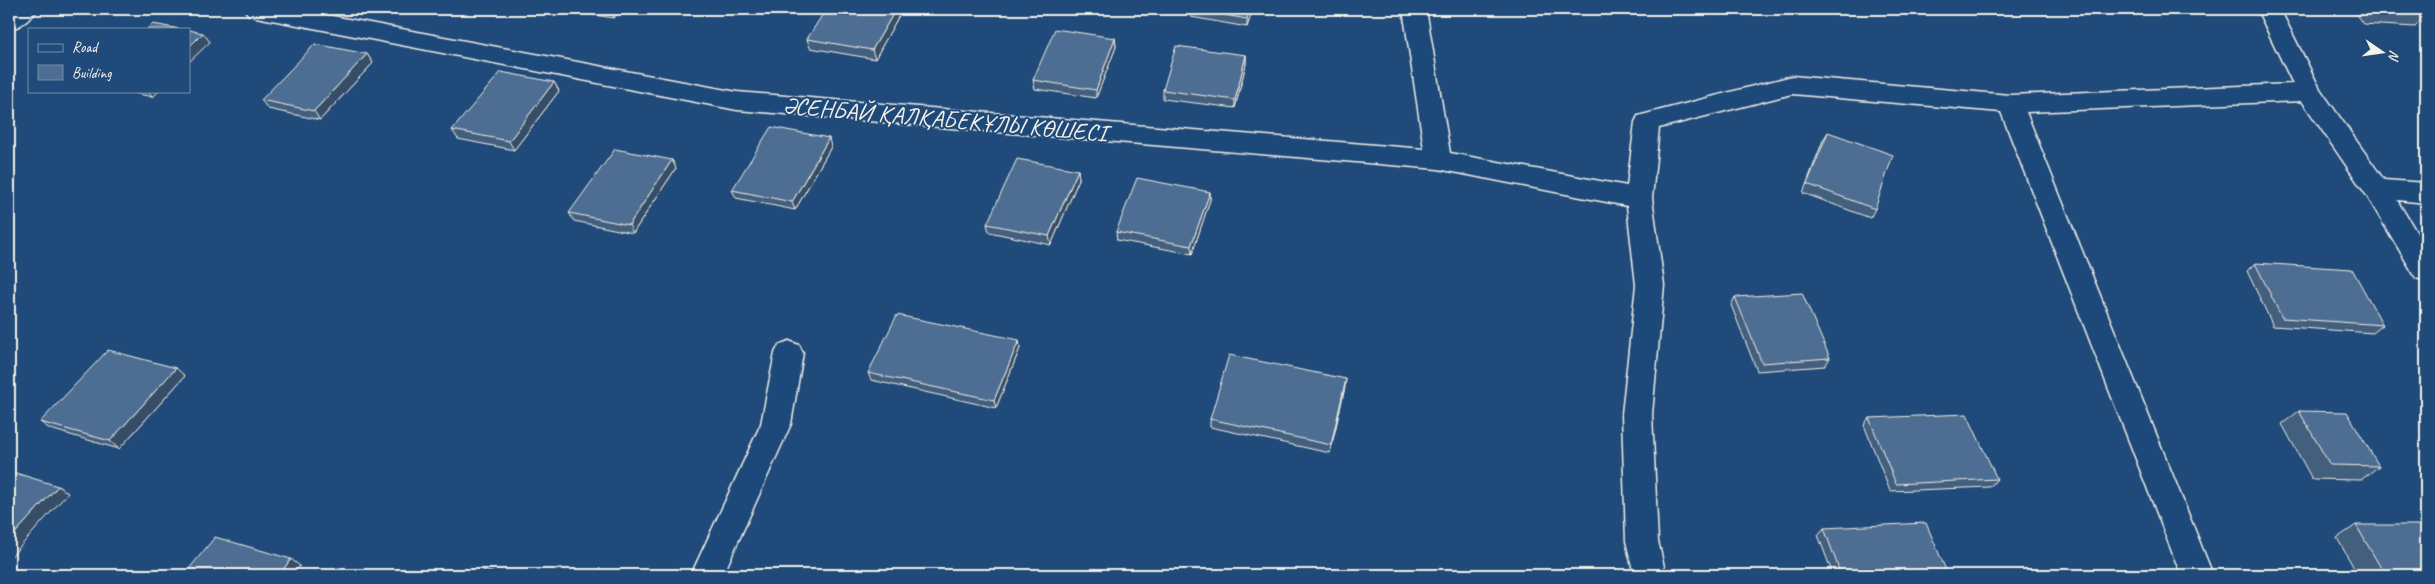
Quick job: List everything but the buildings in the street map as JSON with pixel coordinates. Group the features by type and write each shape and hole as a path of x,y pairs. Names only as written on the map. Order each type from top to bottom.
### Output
{"street":[{"path":"9,22 26,9"},
{"name":"ӘСЕНБАЙ ҚАЛҚАБЕКҰЛЫ КӨШЕСІ","path":"256,9 737,101 1438,160 1639,198"},
{"path":"1415,9 1438,160"},
{"path":"2270,9 2309,92 2376,190 2426,270"},
{"path":"1650,575 1642,541 1637,414 1650,285 1639,198 1647,122 1792,85 2010,104 2309,92"},
{"path":"2010,104 2197,575"},
{"path":"2376,190 2426,193"},
{"path":"707,575 776,424 789,353"}]}
